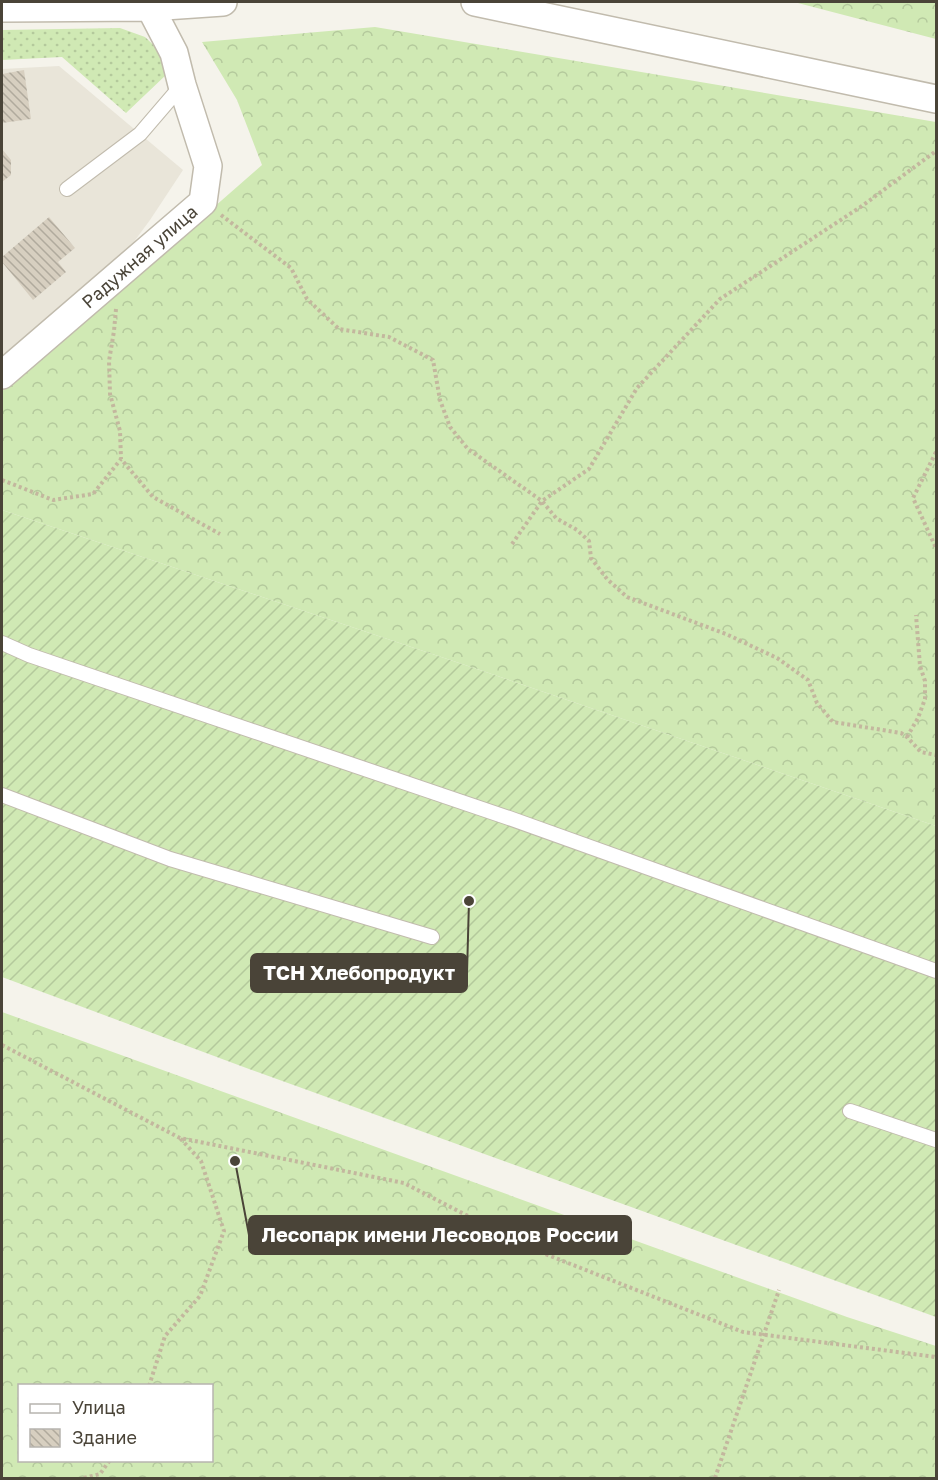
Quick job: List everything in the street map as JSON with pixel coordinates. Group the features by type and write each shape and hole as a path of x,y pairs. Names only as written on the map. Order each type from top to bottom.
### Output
{"street":[{"path":"2,9 150,7 223,2"},
{"path":"475,2 936,99"},
{"name":"Радужная улица","path":"2,375 203,202 208,166 174,53 150,7"}],"lane":[{"path":"67,189 140,134 182,85"},
{"path":"2,643 29,655 509,818 936,971"},
{"path":"2,795 171,860 432,937"},
{"path":"850,1111 936,1140"}],"path":[{"path":"512,544 542,501 589,469 637,387 720,299 862,206 936,151"},
{"path":"203,202 291,268 307,299 339,329 389,337 433,360 440,400 450,428 468,450 542,501 556,518 577,530 589,541 591,558 607,579 627,597 726,634 777,658 808,680 817,703 833,722 901,733 908,737 921,752 936,755"},
{"path":"93,297 117,300 109,361 110,394 120,431 121,459 153,496 220,534"},
{"path":"936,453 913,498 936,548"},
{"path":"2,480 53,500 93,494 121,459"},
{"path":"908,737 925,699 925,681 920,666 916,615"},
{"path":"2,1046 180,1138 404,1183 530,1248 743,1332 936,1357"},
{"path":"150,1384 165,1336 200,1296 224,1232 201,1161 180,1138"},
{"path":"716,1479 779,1290"},
{"path":"84,1479 100,1474 109,1462"}],"shaded area":[{"path":"59,66 183,170 150,220 93,297 2,375 2,69"}],"green space":[{"path":"794,2 936,2 936,39"},
{"path":"375,27 936,122 936,826 2,510 2,391 262,165 237,100 202,42"},
{"path":"120,28 145,37 165,56 167,74 126,113 62,57 2,60 2,30"},
{"path":"2,510 936,826 936,1317 249,1069 2,977"},
{"path":"2,1012 847,1317 936,1346 936,1478 2,1478"}],"building":[{"path":"24,70 31,119 2,123 2,74"},
{"path":"2,149 11,160 11,175 2,182"},
{"path":"49,217 75,248 58,262 66,272 33,300 2,262 2,257"}],"place":[{"name":"ТСН Хлебопродукт","path":"469,901"},
{"name":"Лесопарк имени Лесоводов России","path":"235,1161"}]}
